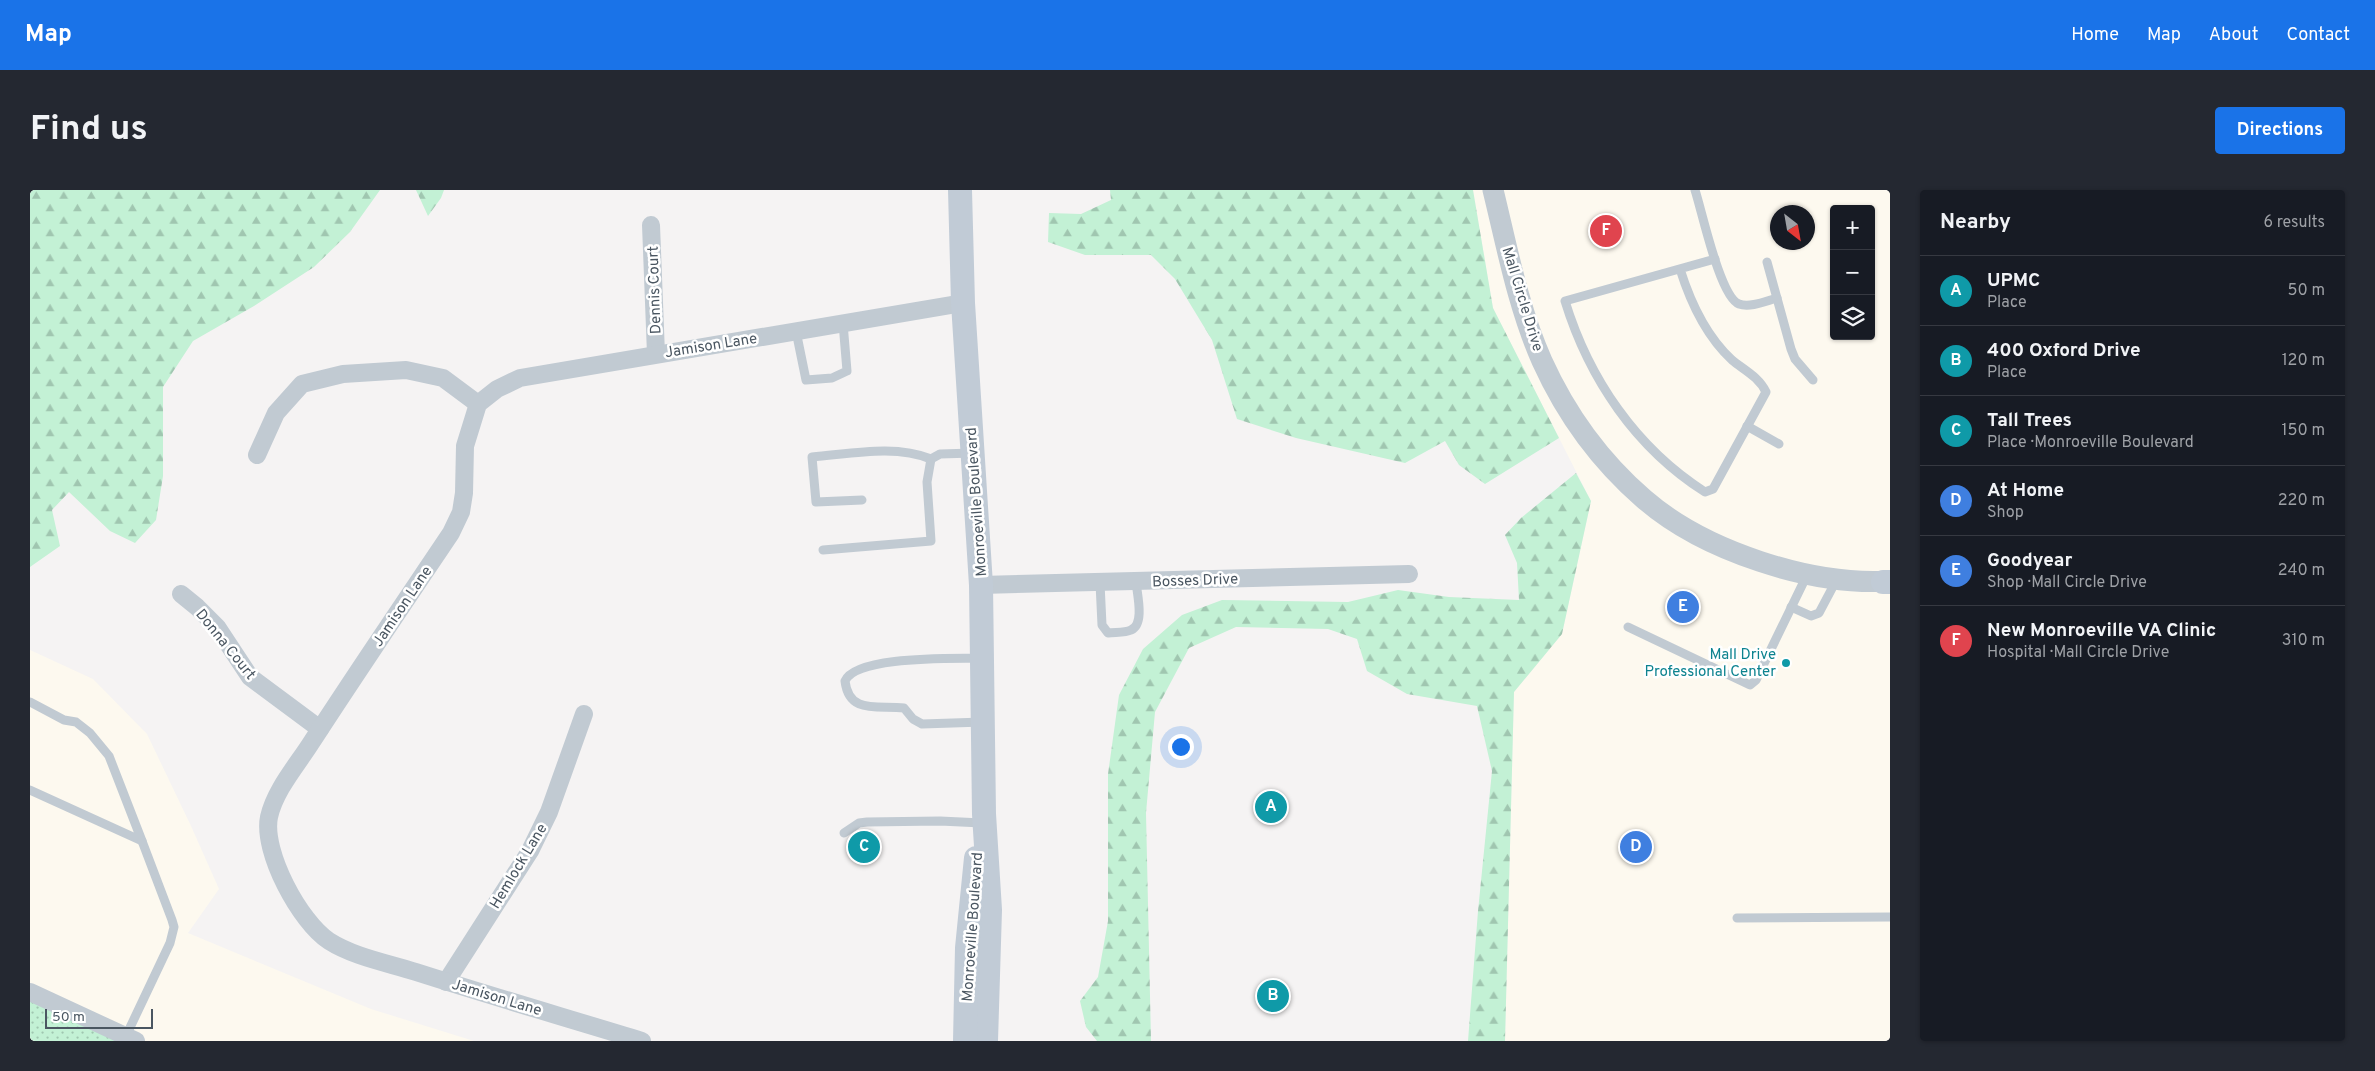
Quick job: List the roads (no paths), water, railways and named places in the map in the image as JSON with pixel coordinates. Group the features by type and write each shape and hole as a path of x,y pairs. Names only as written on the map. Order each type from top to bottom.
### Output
{"main road":[{"name":"Monroeville Boulevard","path":"960,190 963,303 981,585 983,819 990,910 986,1041"},
{"name":"Monroeville Boulevard","path":"965,1041 967,948 971,900 983,819"}],"street":[{"name":"Mall Circle Drive","path":"1493,190 1531,332 1551,379 1590,443 1624,481 1665,515 1725,548 1758,562 1807,575 1888,582"},
{"name":"Dennis Court","path":"651,225 656,354"},
{"name":"Jamison Lane","path":"642,1041 446,982 358,954 330,942 311,923 281,876 269,839 270,816 280,791 451,533 461,512 464,493 465,446 478,404 497,389 520,378 963,303"},
{"path":"257,455 276,413 302,384 343,374 406,370 442,378 478,404"},
{"name":"Bosses Drive","path":"981,585 1409,574"},
{"name":"Donna Court","path":"181,594 197,607 216,627 250,677 320,729"},
{"name":"Hemlock Lane","path":"446,982 530,851 549,812 584,714"},
{"path":"30,992 131,1039"}],"lane":[{"path":"1695,190 1726,291 1740,305 1750,305 1777,298"},
{"path":"1680,269 1695,308 1714,340 1732,359 1759,382 1766,392 1713,489 1705,492 1679,475 1638,437 1595,376 1572,324 1565,301 1715,259"},
{"path":"1767,262 1795,359 1813,380"},
{"path":"796,330 806,380 832,378 847,371 843,323"},
{"path":"1747,426 1779,444"},
{"path":"862,500 816,502 812,457 897,451 911,452 931,459 940,454 973,453"},
{"path":"823,550 931,541 928,482 931,459"},
{"path":"1628,627 1750,686 1756,680 1807,575"},
{"path":"1791,607 1811,616 1819,613 1837,579"},
{"path":"1100,582 1102,624 1108,633 1128,632 1136,625 1138,617 1136,582"},
{"path":"982,658 870,665 847,678 846,691 855,703 860,706 902,708 922,724 983,722"},
{"path":"30,702 64,720 76,722 90,734 109,756 174,927 170,943 131,1039"},
{"path":"30,790 142,842"},
{"path":"844,833 859,823 867,822 983,819"},
{"path":"1736,918 1890,917"}],"place":[{"name":"New Monroeville VA Clinic","path":"1606,231"},
{"name":"Goodyear","path":"1683,607"},
{"name":"Mall Drive Professional Center","path":"1786,663"},
{"name":"UPMC","path":"1271,807"},
{"name":"Tall Trees","path":"864,847"},
{"name":"At Home","path":"1636,847"},
{"name":"400 Oxford Drive","path":"1273,996"}]}
